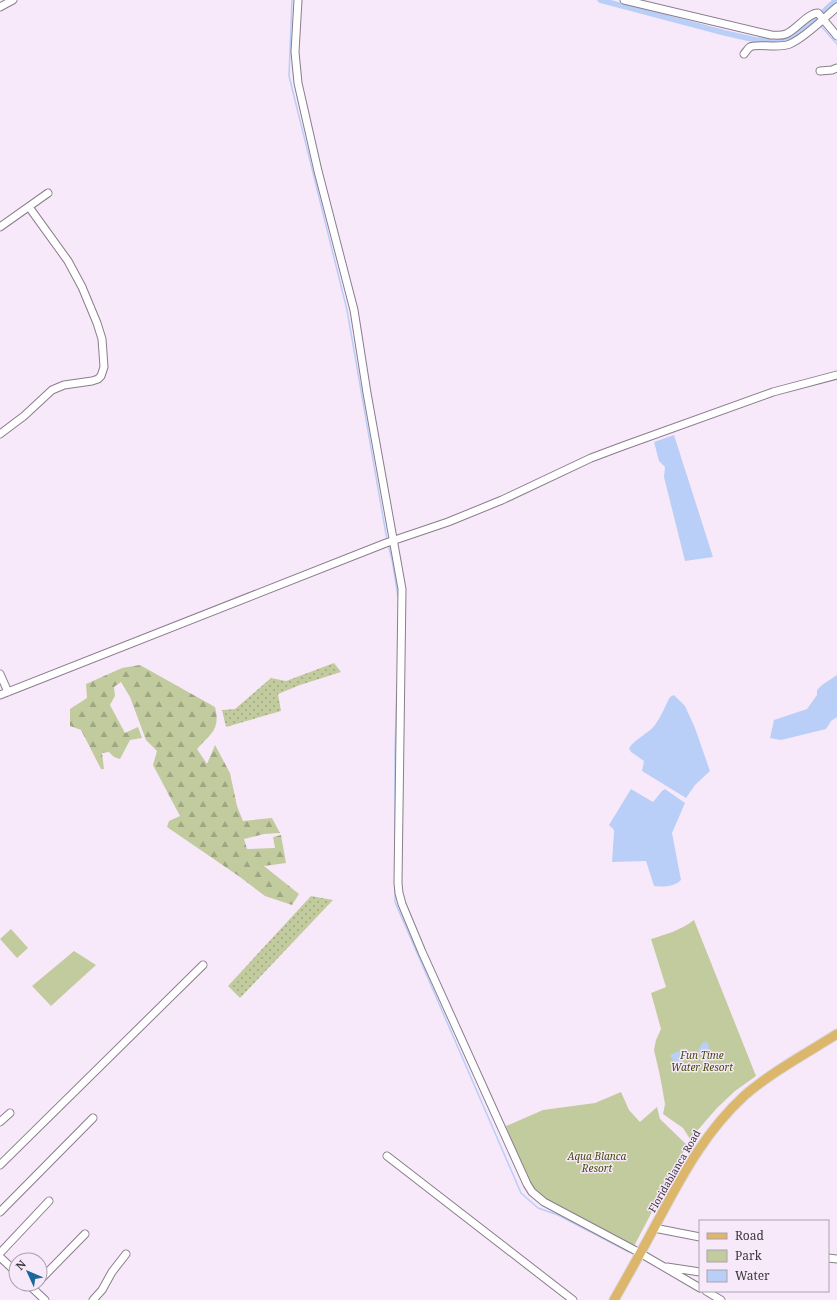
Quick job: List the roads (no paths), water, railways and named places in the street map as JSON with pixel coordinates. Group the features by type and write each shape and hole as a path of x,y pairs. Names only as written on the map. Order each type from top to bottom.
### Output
{"main road":[{"name":"Floridablanca Road","path":"614,1300 695,1154 710,1132 744,1096 758,1085 837,1034"}],"street":[{"path":"0,7 13,0"},
{"path":"298,0 295,52 298,83 318,171 354,310 390,542 402,589 398,882 402,904 425,959 527,1184 532,1192 544,1202 640,1253 699,1287"},
{"path":"624,0 770,36 788,33 814,13 818,13 837,36"},
{"path":"744,54 750,47 755,45 772,46 789,44 796,41 837,7"},
{"path":"820,71 837,68"},
{"path":"0,227 48,193"},
{"path":"0,434 24,416 52,390 64,385 98,379 101,376 104,367 102,339 82,287 68,260 29,207"},
{"path":"0,695 390,542 448,522 502,500 591,458 772,392 837,375"},
{"path":"0,674 8,692"},
{"path":"0,1165 203,965"},
{"path":"0,1122 10,1113"},
{"path":"0,1212 93,1118"},
{"path":"387,1156 573,1300"},
{"path":"0,1253 49,1201"},
{"path":"654,1228 699,1237"},
{"path":"48,1272 86,1234"},
{"path":"93,1300 102,1290 112,1272 126,1254"},
{"path":"0,1257 8,1264"},
{"path":"663,1266 699,1272"},
{"path":"38,1292 45,1300"},
{"path":"708,1292 721,1300"}],"water":[{"path":"674,435 713,557 685,561 664,477 665,467 659,461 654,442"},
{"path":"837,675 837,717 831,721 826,729 781,740 770,738 774,720 807,709 817,695 817,690"},
{"path":"674,695 685,706 695,728 710,771 695,785 686,798 642,771 644,761 631,752 629,748 635,741 655,725 670,697"},
{"path":"631,789 653,802 665,789 685,803 672,833 681,880 675,884 654,886 646,861 612,862 614,830 609,825"},
{"path":"707,1042 709,1045 708,1050 713,1058 705,1061 698,1051 702,1043"},
{"path":"686,1048 690,1056 675,1064 670,1055"}],"waterway":[{"path":"292,0 289,76 347,310 387,540"},
{"path":"600,0 756,40 787,40 818,16"},
{"path":"822,13 836,0"},
{"path":"820,25 837,44"},
{"path":"388,544 398,597"},
{"path":"395,857 395,751 397,683"},
{"path":"395,885 395,902 521,1193 538,1208 558,1215 629,1252"}],"park label":[{"name":"Fun Time Water Resort","path":"702,1060"},
{"name":"Aqua Blanca Resort","path":"597,1162"}]}
